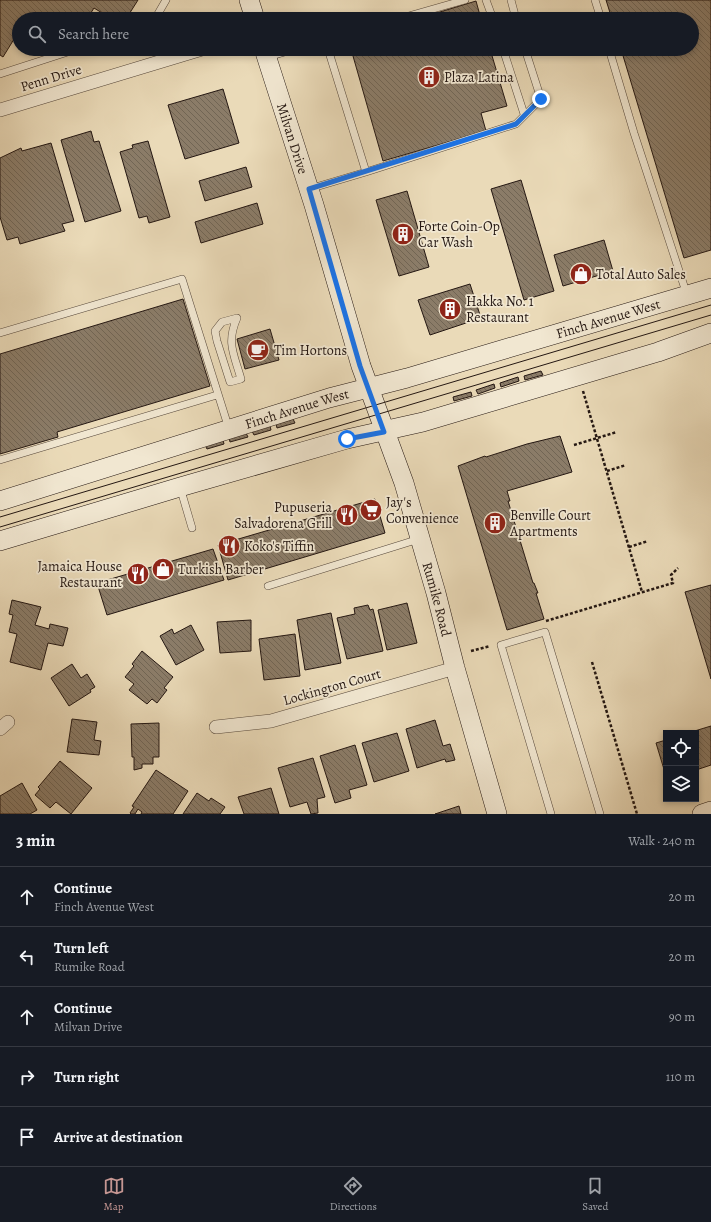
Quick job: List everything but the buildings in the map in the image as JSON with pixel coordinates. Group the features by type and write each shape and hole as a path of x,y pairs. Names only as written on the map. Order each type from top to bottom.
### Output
{"main road":[{"path":"249,0 253,12"},
{"name":"Milvan Drive","path":"267,56 309,189 368,388"},
{"name":"Finch Avenue West","path":"0,501 329,398 711,288"},
{"path":"0,541 347,439 384,432 423,422 616,365 711,333"},
{"name":"Rumike Road","path":"368,388 404,483 497,814"},
{"path":"702,814 711,811"}],"street":[{"name":"Penn Drive","path":"0,110 179,56"},
{"name":"Lockington Court","path":"216,727 271,721 455,668"}],"lane":[{"path":"159,12 166,0"},
{"path":"423,12 465,0"},
{"path":"486,0 490,12"},
{"path":"510,0 514,12"},
{"path":"595,0 599,12"},
{"path":"0,74 55,56"},
{"path":"330,56 366,172"},
{"path":"505,56 524,114"},
{"path":"309,189 516,124 524,114 541,99 528,56"},
{"path":"611,56 634,134 687,295"},
{"path":"0,333 182,279 229,429"},
{"path":"236,318 230,340 241,379 230,382 215,331 222,322 236,318"},
{"path":"0,460 218,395"},
{"path":"180,487 192,528"},
{"path":"268,586 419,539"},
{"path":"551,814 500,645 545,632 600,814"}],"path":[{"path":"583,390 642,592"},
{"path":"574,445 617,432"},
{"path":"607,471 626,465"},
{"path":"629,547 648,541"},
{"path":"545,632 548,628 546,620 673,583 671,575 678,568"},
{"path":"471,651 500,645"},
{"path":"592,662 637,814"}],"tram line":[{"path":"0,517 711,305"},
{"path":"0,527 711,315"}],"place":[{"name":"Plaza Latina","path":"429,77"},
{"name":"Forte Coin-Op Car Wash","path":"403,234"},
{"name":"Total Auto Sales","path":"581,274"},
{"name":"Hakka No. 1 Restaurant","path":"450,309"},
{"name":"Tim Hortons","path":"258,350"},
{"name":"Jay's Convenience","path":"371,510"},
{"name":"Pupuseria Salvadorena Grill","path":"347,515"},
{"name":"Benville Court Apartments","path":"495,523"},
{"name":"Koko's Tiffin","path":"229,546"},
{"name":"Turkish Barber","path":"163,569"},
{"name":"Jamaica House Restaurant","path":"138,574"}],"route":[{"path":"347,439 384,432 360,366 309,189 516,124 524,114 541,99"}]}
